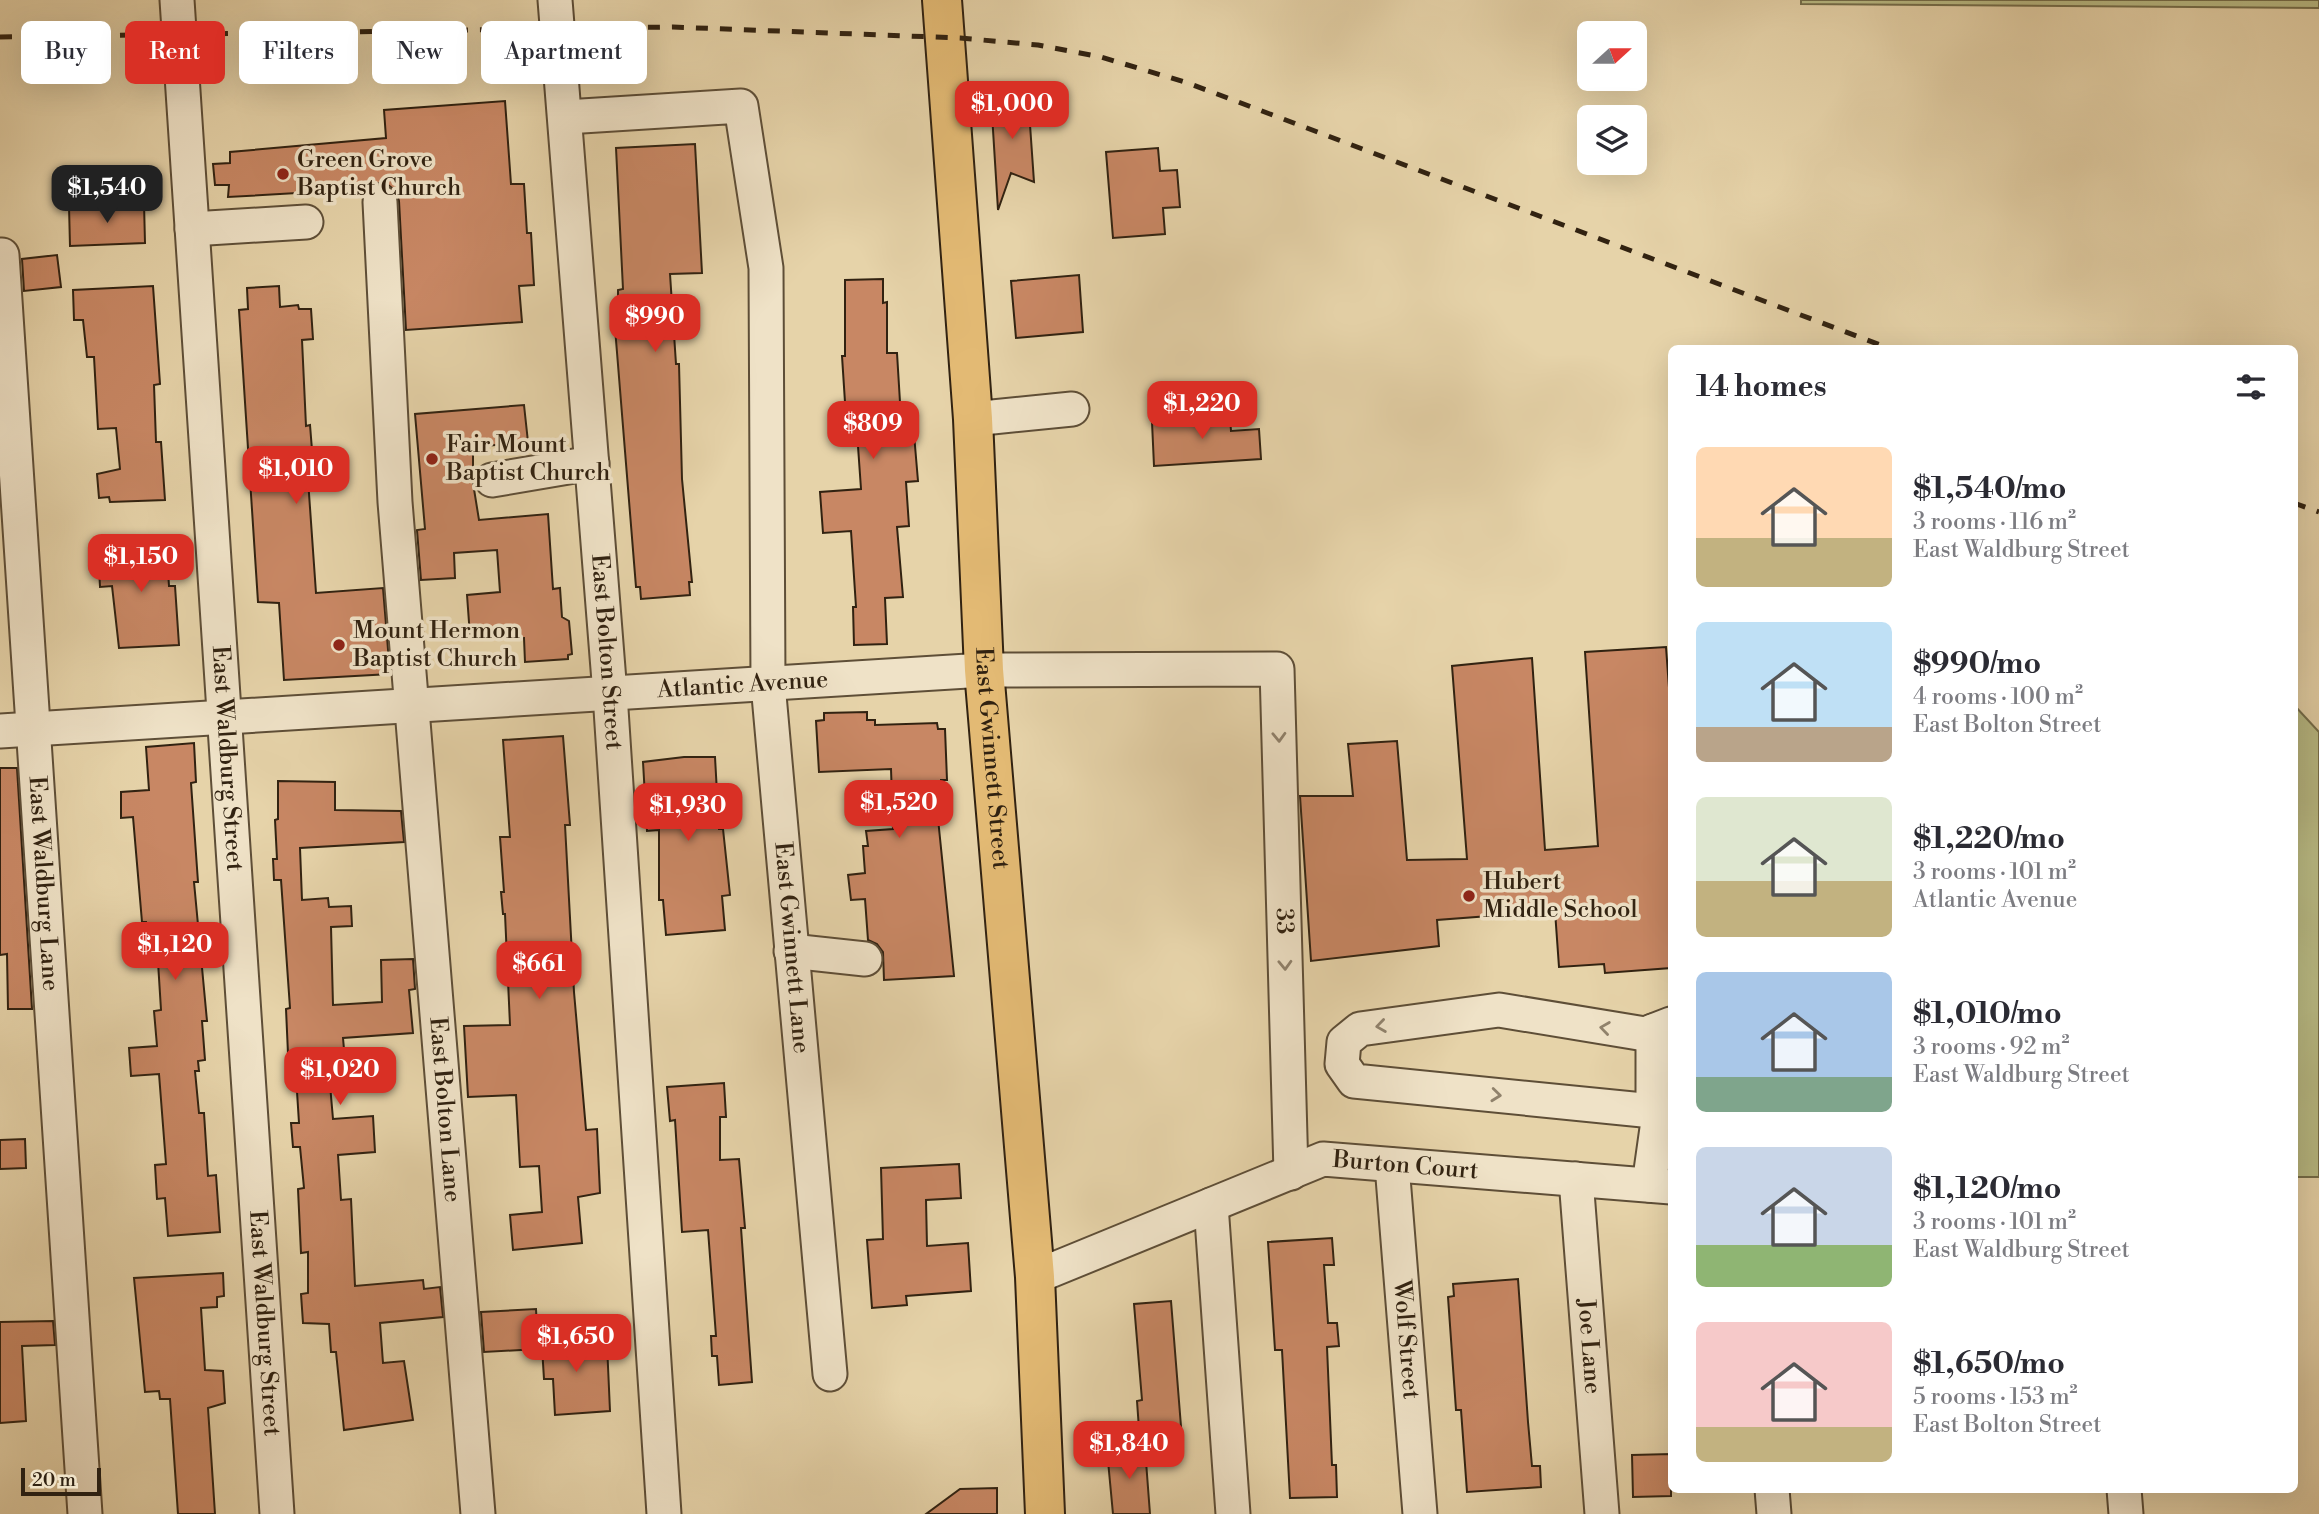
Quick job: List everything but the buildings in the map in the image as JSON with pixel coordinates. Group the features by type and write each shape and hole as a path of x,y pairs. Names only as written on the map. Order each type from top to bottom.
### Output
{"main road":[{"name":"East Gwinnett Street","path":"942,0 973,419 984,670 1035,1277 1045,1514"}],"street":[{"name":"East Waldburg Street","path":"177,0 277,1514"},
{"name":"East Bolton Street","path":"555,0 610,694 664,1514"},
{"name":"East Gwinnett Lane","path":"566,117 741,106 766,268 768,684 830,1374"},
{"name":"East Bolton Lane","path":"380,202 395,502 478,1514"},
{"path":"192,229 306,222"},
{"name":"East Waldburg Lane","path":"2,255 85,1514"},
{"path":"973,419 1072,409"},
{"path":"492,480 592,463"},
{"name":"Atlantic Avenue","path":"0,731 984,670 1277,669"},
{"name":"33","path":"1277,669 1291,1173"},
{"path":"792,951 864,959"},
{"path":"1660,1186 1661,1120 1662,1027 1645,1034 1499,1010 1360,1029 1344,1042 1342,1063 1354,1080 1661,1120"},
{"name":"Burton Court","path":"1035,1277 1323,1159 1660,1186"},
{"name":"Wolf Street","path":"1392,1165 1420,1514"},
{"name":"Joe Lane","path":"1576,1179 1602,1514"},
{"path":"1211,1205 1233,1514"},
{"path":"1772,1493 1774,1514"},
{"path":"2124,1493 2126,1514"}],"green space":[{"path":"1801,0 2319,0 2319,8 1801,4"},
{"path":"2298,709 2319,732 2319,1177 2298,1177"}],"railway":[{"path":"0,37 673,27 960,38 1038,45 1101,57 1188,83 1880,345"},
{"path":"2298,504 2319,512"}],"place":[{"name":"Green Grove Baptist Church","path":"283,174"},
{"name":"Fair Mount Baptist Church","path":"432,459"},
{"name":"Mount Hermon Baptist Church","path":"339,645"},
{"name":"Hubert Middle School","path":"1469,896"}]}
